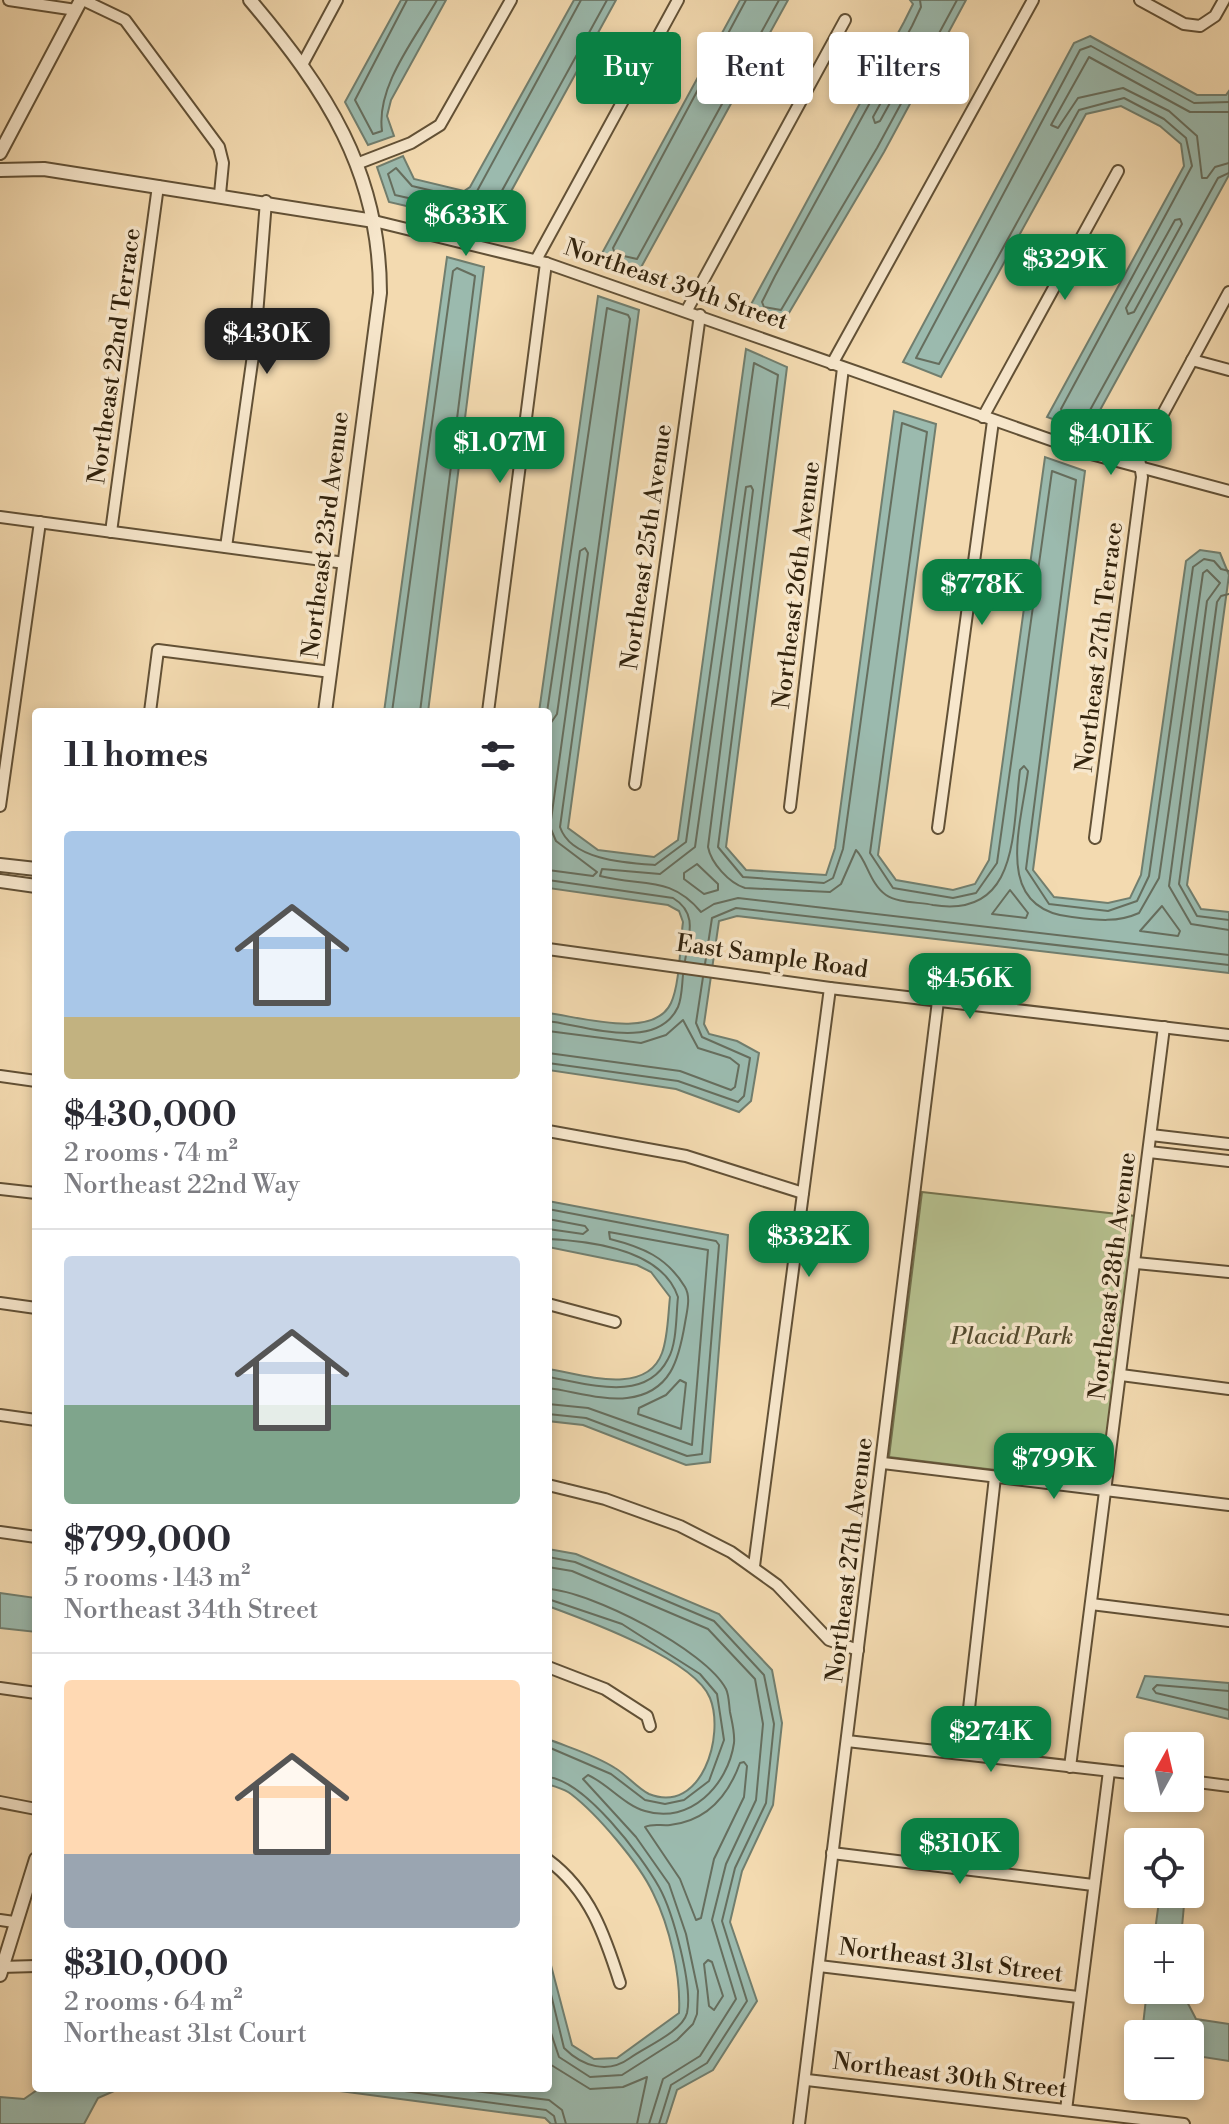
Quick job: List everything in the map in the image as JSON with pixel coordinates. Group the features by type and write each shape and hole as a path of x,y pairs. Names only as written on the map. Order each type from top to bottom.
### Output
{"street":[{"path":"9,0 80,3 125,20 219,147 223,163 220,194"},
{"name":"Northeast 23rd Avenue","path":"250,0 302,65 364,160 374,221 380,293 326,708"},
{"path":"302,65 337,0"},
{"path":"364,160 404,146 431,132 447,116 511,0"},
{"path":"488,708 541,261 678,0"},
{"name":"Northeast 26th Avenue","path":"790,807 838,366 1033,0"},
{"path":"1140,0 1184,24 1200,26 1215,16 1224,0"},
{"path":"0,153 80,3"},
{"path":"687,310 845,20"},
{"name":"Northeast 39th Street","path":"0,170 44,169 266,201 445,235 496,248 687,310 890,385 1091,454 1229,491"},
{"path":"938,828 988,419 1118,171"},
{"name":"Northeast 22nd Terrace","path":"111,532 158,186"},
{"path":"226,547 255,341 266,201"},
{"name":"Northeast 27th Terrace","path":"1095,838 1142,477 1139,458 1229,292"},
{"name":"Northeast 25th Avenue","path":"635,784 700,315"},
{"path":"1192,360 1229,370"},
{"path":"0,517 345,563"},
{"path":"0,806 40,522"},
{"path":"151,708 158,650 331,672"},
{"path":"0,865 32,869"},
{"path":"0,881 32,885"},
{"name":"East Sample Road","path":"552,950 830,988 1229,1035"},
{"path":"754,1566 830,988"},
{"name":"Northeast 27th Avenue","path":"799,2124 807,2080 832,1853 883,1463 938,1001"},
{"name":"Northeast 28th Avenue","path":"1070,1767 1164,1027"},
{"path":"0,1076 32,1080"},
{"path":"552,1132 686,1156 803,1193"},
{"path":"1151,1135 1229,1144"},
{"path":"1149,1152 1229,1161"},
{"path":"0,1189 32,1193"},
{"path":"1136,1263 1229,1272"},
{"path":"0,1303 32,1307"},
{"path":"552,1305 615,1322"},
{"path":"1121,1375 1229,1389"},
{"path":"0,1415 32,1419"},
{"path":"883,1463 1229,1505"},
{"path":"964,1753 995,1477"},
{"path":"552,1486 605,1499 680,1526 754,1566 777,1585 829,1640 858,1650"},
{"path":"0,1532 32,1536"},
{"path":"1091,1604 1229,1621"},
{"path":"552,1669 605,1689 647,1716 650,1726"},
{"path":"0,1688 32,1692"},
{"path":"847,1741 1124,1773"},
{"path":"1066,2110 1109,1771"},
{"path":"1204,1783 1229,1786"},
{"path":"0,1802 32,1808"},
{"path":"832,1853 1093,1885"},
{"path":"552,1864 579,1891 594,1912 620,1983"},
{"path":"32,1870 1,1971 32,1967"},
{"path":"0,1920 14,1922"},
{"name":"Northeast 31st Street","path":"819,1966 1078,1997"},
{"name":"Northeast 30th Street","path":"807,2080 1184,2124"}],"green space":[{"name":"Placid Park","path":"922,1192 1135,1216 1101,1483 889,1457"}],"water":[{"path":"401,0 446,0 391,100 387,116 394,136 368,145 345,102"},
{"path":"574,0 616,0 598,32 576,32 576,73 492,226 389,202 377,167 403,156 414,179 464,191 470,187"},
{"path":"740,0 788,0 770,32 723,32"},
{"path":"910,0 966,0 949,32 899,32 913,4"},
{"path":"1090,36 1197,95 1226,95 1229,91 1229,175 1088,432 1047,417 1184,166 1181,144 1160,126 1121,106 1086,114 941,377 903,362 1074,43"},
{"path":"697,79 697,104 731,104 639,271 600,257"},
{"path":"860,104 910,104 783,323 748,310"},
{"path":"447,257 484,267 429,708 385,708"},
{"path":"598,296 639,310 568,828 598,850 654,857 678,840 746,349 787,367 726,847 746,870 826,875 835,848 894,411 936,424 878,855 896,880 953,890 975,884 989,860 1045,457 1085,471 1033,870 1054,897 1108,903 1130,898 1141,875 1186,561 1200,550 1220,553 1229,575 1187,885 1201,909 1229,912 1229,973 737,916 719,921 704,1024 709,1034 737,1041 759,1053 751,1101 739,1112 676,1089 552,1071 552,1014 615,1023 649,1021 662,1014 671,1003 676,985 683,922 679,911 668,905 552,889 552,708 540,708"},
{"path":"552,1202 728,1235 710,1462 686,1465 583,1425 552,1421 552,1370 594,1378 628,1379 654,1367 662,1353 670,1297 651,1272 637,1265 552,1248"},
{"path":"552,1550 576,1554 719,1614 772,1670 782,1723 773,1805 742,1871 730,1922 757,2001 713,2070 677,2090 666,2124 551,2124 545,2118 347,2092 552,2092 552,1969 572,2045 594,2059 617,2058 679,2013 673,1952 653,1893 628,1854 593,1814 569,1792 552,1786 552,1740 607,1763 649,1794 667,1797 683,1793 696,1783 705,1768 714,1732 714,1714 710,1698 700,1683 683,1669 662,1655 552,1608"},
{"path":"0,1593 32,1597 32,1632 0,1628"},
{"path":"1145,1676 1229,1683 1229,1719 1137,1697"},
{"path":"1158,1908 1184,1908 1182,1924 1156,1924"},
{"path":"1145,2004 1188,2004 1196,2019 1203,2020 1144,2020"},
{"path":"1204,2020 1229,2024 1229,2061 1204,2057"},
{"path":"34,2092 112,2092 98,2098 84,2124 0,2124 0,2097 24,2099"}]}
